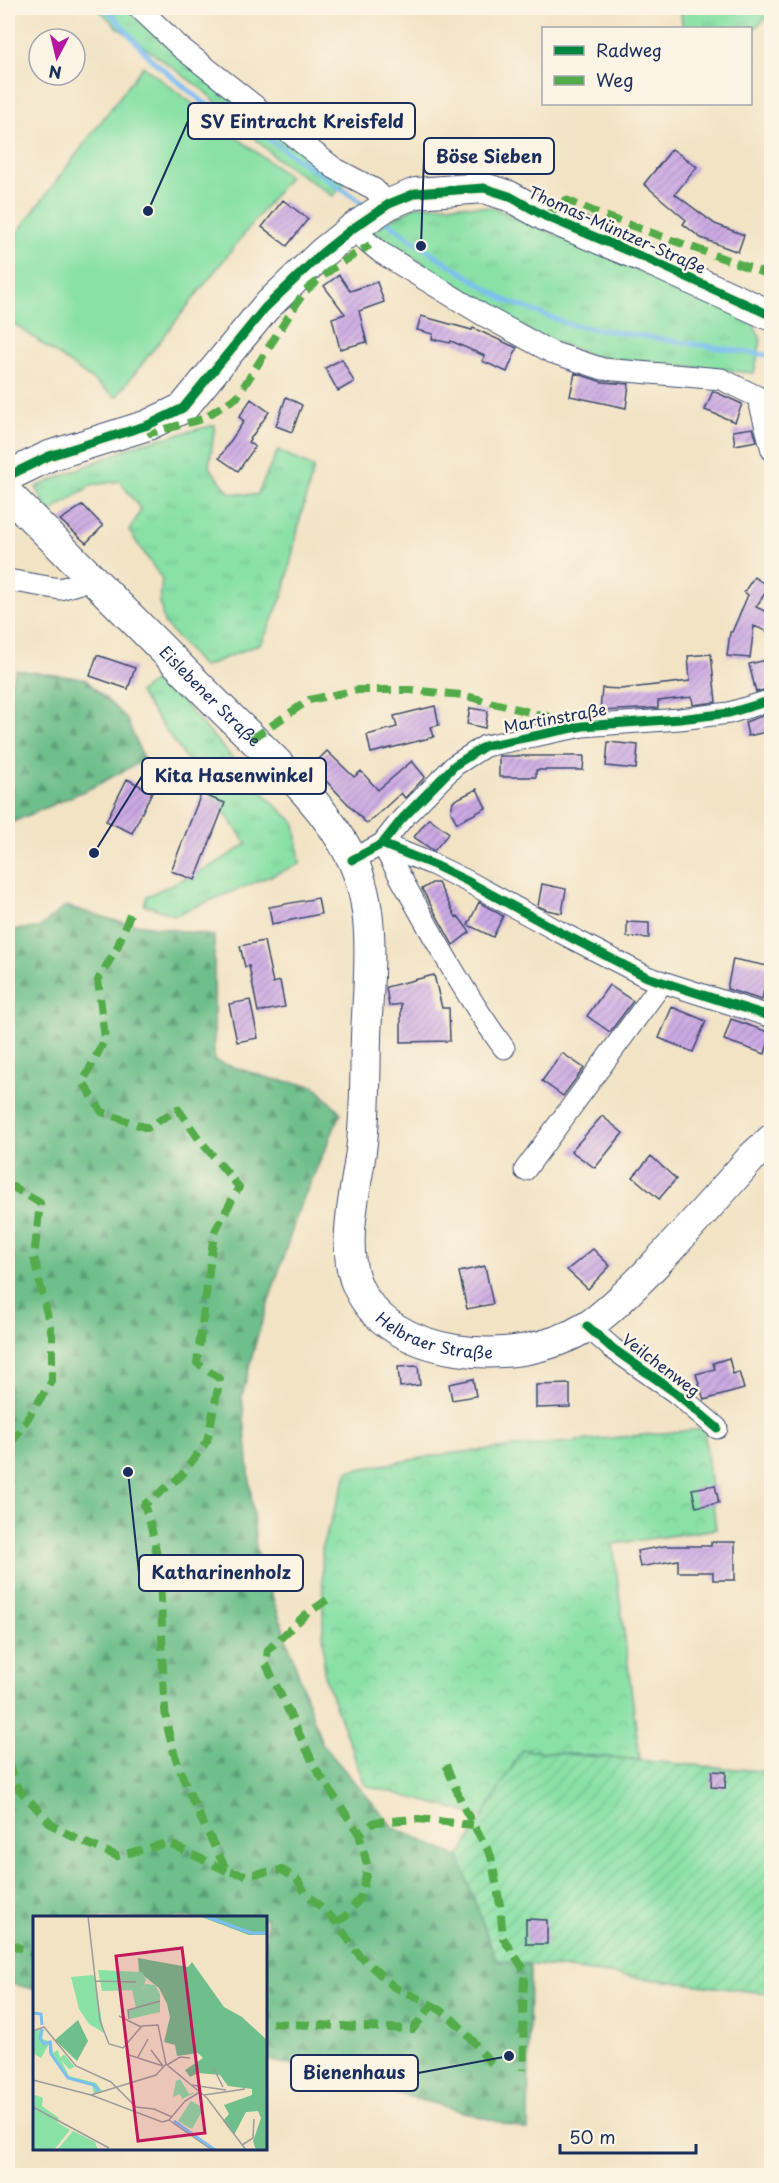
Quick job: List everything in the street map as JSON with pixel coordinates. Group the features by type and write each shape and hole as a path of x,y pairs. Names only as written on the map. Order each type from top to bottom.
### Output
{"main road":[{"name":"Thomas-Müntzer-Straße","path":"8,476 16,470 49,456 148,425 183,408 266,308 322,253 372,215 416,193 483,188 509,196 545,216 645,258 771,316"},
{"name":"Eislebener Straße","path":"8,494 296,783 335,830 352,860 366,901 369,963"},
{"name":"Helbraer Straße","path":"369,963 364,1121 351,1240 353,1270 360,1290 375,1312 396,1330 426,1342 462,1351 495,1353 529,1348 570,1335 588,1326 639,1280 771,1139"}],"street":[{"path":"139,8 180,47 334,168 374,189 372,215 394,261 483,315 551,352 603,369 721,379 758,397 771,450"},
{"path":"8,580 60,589 77,584 88,575"},
{"name":"Martinstraße","path":"352,860 382,844 402,819 455,765 485,746 583,726 729,713 771,700"},
{"path":"382,844 467,881 607,958 662,983 771,1017"},
{"path":"382,844 461,984 504,1048"},
{"path":"525,1170 662,983"},
{"name":"Veilchenweg","path":"588,1326 612,1348 676,1393 717,1428"}],"green space":[{"path":"97,8 128,8 189,63 345,183 333,196 277,159 203,90 117,27"},
{"path":"680,8 771,8 771,13 752,31 752,27 683,27"},
{"path":"143,66 289,177 116,397 8,319 8,245"},
{"path":"461,205 494,208 751,319 761,340 754,373 593,356 536,335 371,231 416,206"},
{"path":"215,425 209,467 230,493 257,495 278,450 314,468 284,592 262,643 203,667 164,623 160,602 162,579 129,531 141,510 120,481 92,485 49,513 36,487 139,444"},
{"path":"16,670 85,679 126,718 144,760 93,787 8,824 8,691"},
{"path":"160,677 271,801 295,823 300,864 175,915 144,905 147,896 215,864 247,844 139,693"},
{"path":"66,906 116,921 214,936 214,1061 272,1079 314,1086 341,1113 299,1209 257,1337 242,1396 256,1548 322,1744 394,1828 459,1857 496,1960 530,1965 528,2130 267,2059 267,1916 33,1916 33,1989 8,1983 8,930 39,928"},
{"path":"704,1429 716,1529 613,1544 640,1760 522,1750 483,1817 365,1785 324,1675 322,1546 348,1471 445,1454"},
{"path":"522,1750 771,1772 771,1994 496,1960 459,1857"}],"building":[{"path":"672,149 697,167 675,194 715,224 744,235 738,252 701,238 683,224 686,220 644,184"},
{"path":"283,200 308,219 287,246 262,227"},
{"path":"339,275 350,291 377,282 384,302 359,311 367,343 340,349 332,318 345,314 324,286"},
{"path":"421,316 472,330 473,328 517,348 507,372 482,361 485,356 451,341 450,343 432,339 433,334 417,330"},
{"path":"342,359 354,382 338,391 325,368"},
{"path":"575,373 602,382 629,384 626,408 570,396"},
{"path":"713,391 742,404 735,422 705,410"},
{"path":"286,397 302,405 292,432 276,426"},
{"path":"251,399 269,412 248,442 255,447 238,471 219,458 244,421 239,417"},
{"path":"753,428 757,441 735,445 733,431"},
{"path":"83,505 103,526 86,543 60,520"},
{"path":"754,577 769,587 756,607 771,614 771,633 754,626 750,658 727,656 730,632 748,595 744,592"},
{"path":"711,654 716,702 693,705 692,697 658,701 658,708 600,711 602,688 621,689 690,681 688,656"},
{"path":"97,655 135,668 128,689 90,676"},
{"path":"771,659 771,688 756,692 749,664"},
{"path":"435,706 439,725 431,727 434,737 371,753 367,735 397,727 394,716"},
{"path":"470,708 488,711 485,728 467,724"},
{"path":"771,713 771,733 748,736 745,722"},
{"path":"608,742 638,745 636,769 606,766"},
{"path":"327,751 354,777 361,771 378,790 412,761 425,777 405,798 401,793 367,824 312,766"},
{"path":"499,756 584,756 583,770 536,770 536,777 499,777"},
{"path":"127,779 152,792 132,833 106,821"},
{"path":"477,789 486,808 457,823 451,812 453,801"},
{"path":"201,794 225,803 195,880 171,871"},
{"path":"429,818 449,833 434,851 414,837"},
{"path":"432,883 438,883 456,917 458,916 470,932 453,945 422,889"},
{"path":"542,884 566,889 562,913 538,906"},
{"path":"318,898 321,914 272,924 269,907"},
{"path":"479,902 503,916 493,937 468,925"},
{"path":"627,922 649,923 649,938 627,937"},
{"path":"264,941 273,983 280,981 285,1007 258,1012 249,966 245,967 240,946"},
{"path":"733,959 768,966 762,1000 727,989"},
{"path":"434,975 442,1008 449,1008 450,1041 401,1042 401,1004 389,1006 386,987"},
{"path":"609,985 633,1001 610,1032 587,1016"},
{"path":"250,1000 258,1038 237,1042 229,1004"},
{"path":"672,1007 706,1021 693,1052 659,1038"},
{"path":"731,1019 771,1033 765,1054 724,1040"},
{"path":"562,1053 584,1068 563,1096 542,1081"},
{"path":"602,1116 623,1133 595,1168 571,1151"},
{"path":"651,1156 676,1179 659,1199 633,1177"},
{"path":"593,1249 610,1266 588,1289 567,1270"},
{"path":"485,1266 493,1304 467,1309 459,1272"},
{"path":"729,1358 733,1374 739,1372 744,1389 704,1400 696,1374 715,1369 713,1363"},
{"path":"418,1366 420,1385 400,1387 398,1367"},
{"path":"473,1379 476,1396 452,1400 449,1384"},
{"path":"570,1384 570,1407 536,1408 536,1385"},
{"path":"715,1485 719,1503 696,1507 692,1489"},
{"path":"711,1542 735,1542 735,1580 713,1580 713,1572 678,1572 678,1560 640,1567 637,1551 665,1546 711,1546"},
{"path":"712,1771 726,1772 725,1788 711,1787"},
{"path":"526,1919 547,1920 547,1944 526,1944"}],"waterway":[{"path":"106,8 152,60 203,102 263,135 368,207"},
{"path":"385,220 505,300 571,325 772,356"}],"marked path":[{"path":"545,216 566,200 772,276"},
{"path":"148,425 151,433 202,419 237,397 304,292 333,268 370,245"},
{"path":"252,739 309,700 358,690 410,690 462,695 577,724"},
{"path":"130,914 117,948 98,980 105,1039 83,1082 102,1112 147,1128 178,1109 199,1139 239,1187 214,1233 197,1363 220,1379 207,1441 181,1476 144,1505 152,1529 160,1579 163,1684 168,1729 173,1749 189,1792 227,1871 246,1875 282,1870 297,1879 305,1892 336,1922 360,1956 394,1987 432,2005 413,2029 267,2023"},
{"path":"8,1187 13,1187 40,1203 34,1258 52,1335 52,1381 8,1448"},
{"path":"327,1600 305,1615 268,1650 266,1664 316,1769 359,1834"},
{"path":"8,1762 17,1787 52,1825 79,1840 117,1856 168,1843 227,1871"},
{"path":"446,1765 464,1808 491,1856 500,1905 503,1938 525,1971 523,2070"},
{"path":"336,1922 346,1916 360,1898 368,1868 359,1834 375,1822 418,1819 473,1825"},
{"path":"8,1943 33,1954"},
{"path":"432,2005 452,2019 497,2069"}],"cycle path":[{"path":"8,476 49,456 148,425 183,408 265,308 322,253 389,204 416,193 484,188 509,196 545,216 645,258 772,316"},
{"path":"352,860 382,844 402,819 455,765 485,746 583,726 729,713 772,700"},
{"path":"382,844 467,881 647,977 772,1017"},
{"path":"587,1326 612,1348 676,1393 717,1428"}],"place":[{"name":"SV Eintracht Kreisfeld","path":"148,211"},
{"name":"Böse Sieben","path":"421,246"},
{"name":"Kita Hasenwinkel","path":"94,853"},
{"name":"Katharinenholz","path":"128,1472"},
{"name":"Bienenhaus","path":"509,2056"}]}
